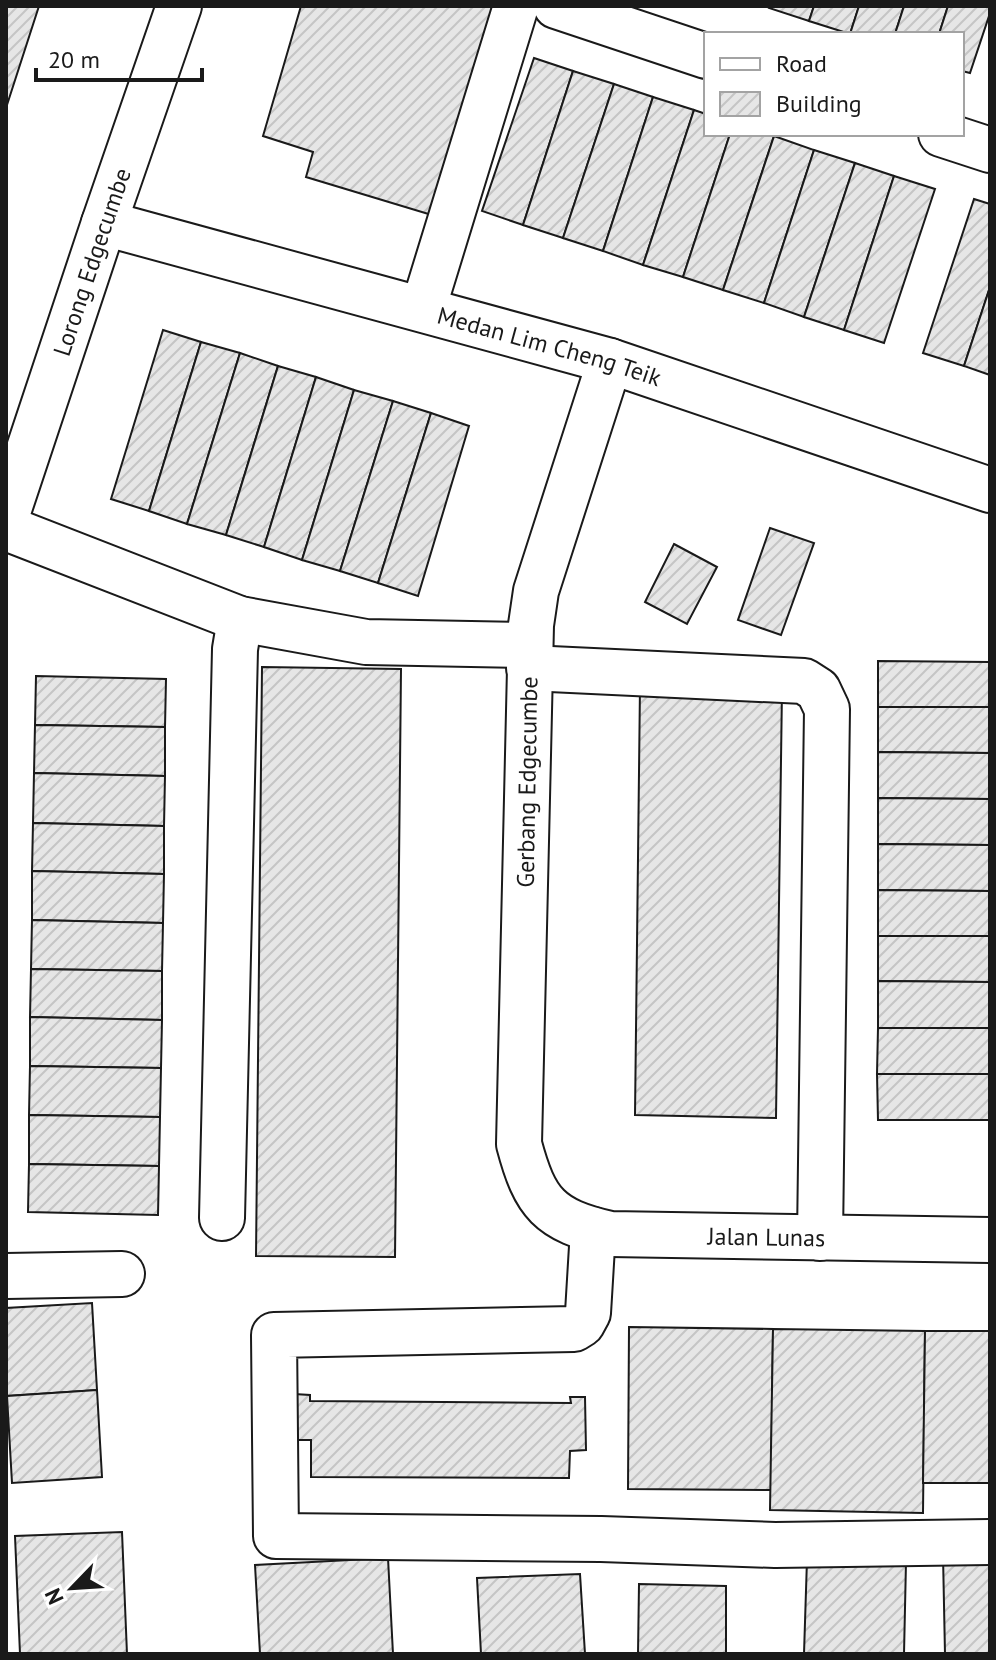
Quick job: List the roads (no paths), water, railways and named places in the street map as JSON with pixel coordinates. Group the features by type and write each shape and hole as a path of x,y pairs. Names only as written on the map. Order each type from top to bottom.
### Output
{"street":[{"name":"Lorong Edgecumbe","path":"6,518 179,6"},
{"path":"423,309 516,6"},
{"path":"556,6 704,55"},
{"path":"947,136 990,150"},
{"name":"Medan Lim Cheng Teik","path":"104,223 610,361 990,490"},
{"name":"Gerbang Edgecumbe","path":"548,1208 529,1181 519,1144 530,656 536,591 610,361"},
{"path":"6,528 240,619 366,642 804,681 818,690 827,709 820,1238"},
{"path":"222,1218 235,649 240,619"},
{"name":"Jalan Lunas","path":"548,1208 581,1227 610,1234 990,1240"},
{"path":"593,1230 588,1313 582,1324 574,1329 274,1335 276,1536 601,1539 775,1545 990,1542"},
{"path":"6,1276 122,1274"}]}
